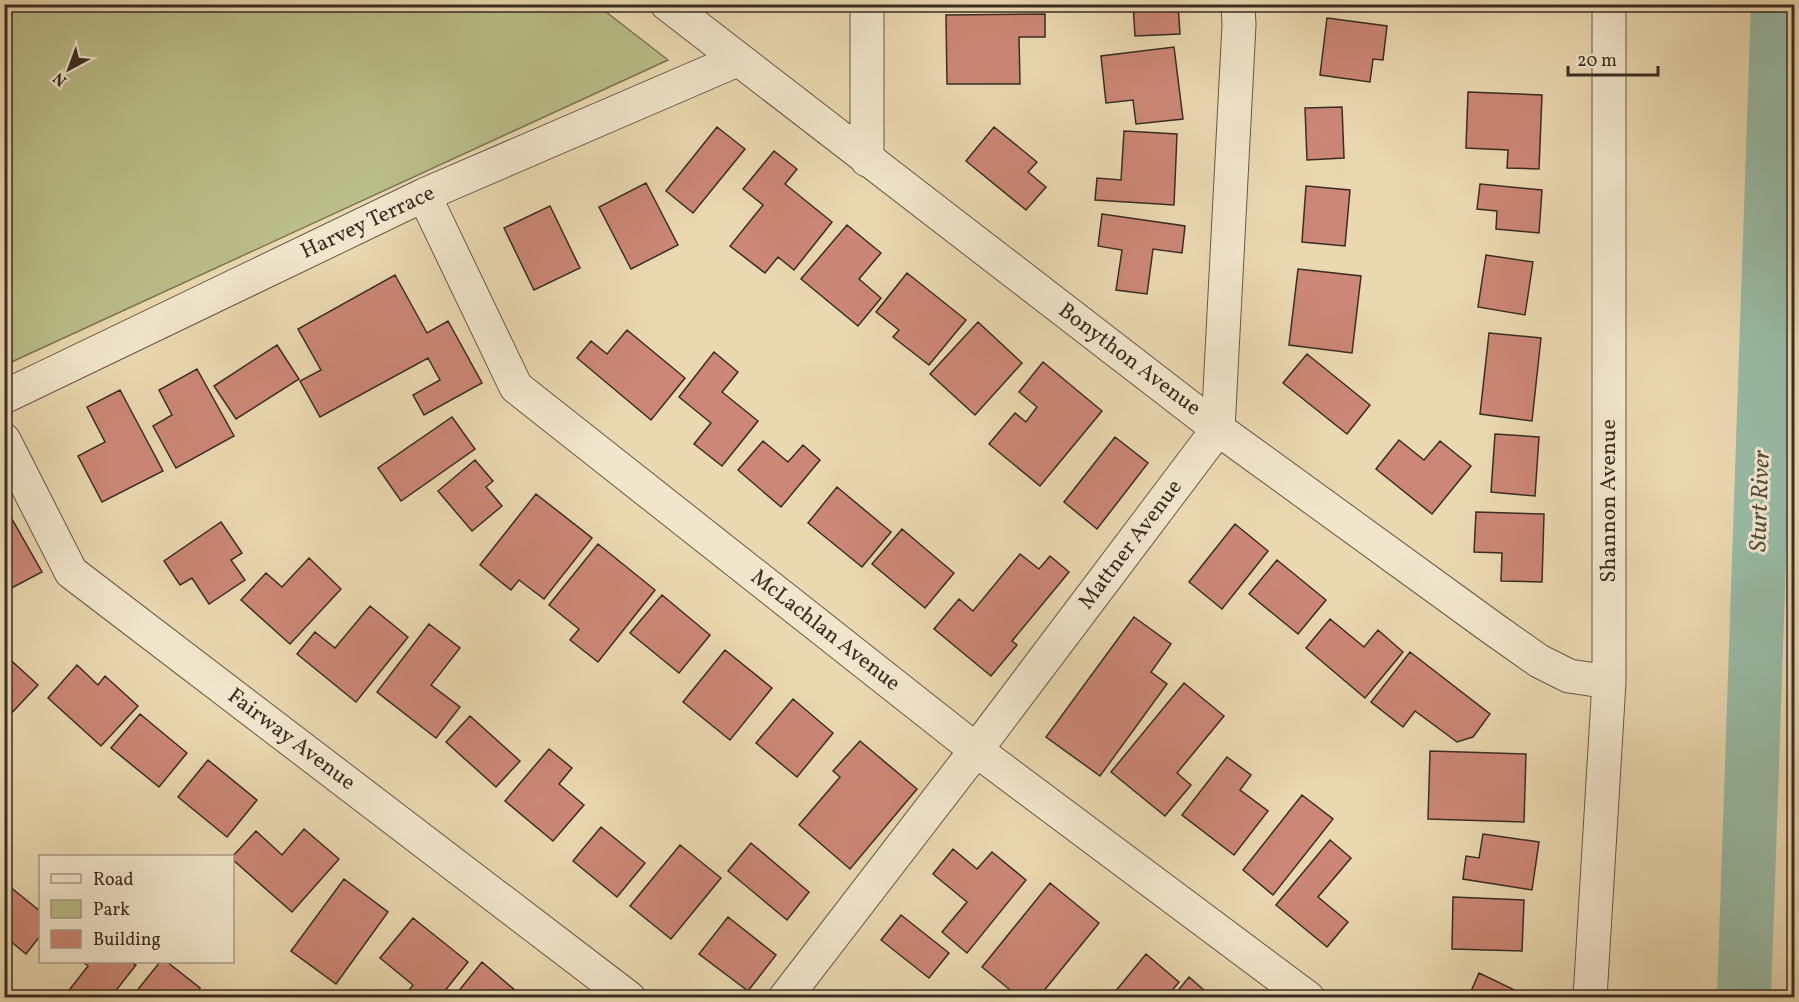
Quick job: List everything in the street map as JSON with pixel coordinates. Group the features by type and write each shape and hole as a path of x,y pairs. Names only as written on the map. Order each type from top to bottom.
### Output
{"street":[{"name":"Bonython Avenue","path":"667,4 1218,429 1539,661 1569,676 1609,682"},
{"path":"867,4 867,160"},
{"path":"1218,429 1239,25 1238,4"},
{"name":"Shannon Avenue","path":"1590,998 1609,682 1609,4"},
{"name":"Harvey Terrace","path":"4,397 424,195 737,60"},
{"name":"McLachlan Avenue","path":"424,195 516,387 976,750 1308,998"},
{"name":"Mattner Avenue","path":"784,998 976,750 1218,429"},
{"name":"Fairway Avenue","path":"4,440 71,572 629,998"}],"green space":[{"path":"4,5 597,5 668,60 5,365"}],"building":[{"path":"1133,4 1178,4 1180,34 1135,36"},
{"path":"1045,14 1045,37 1019,37 1020,84 947,84 946,15"},
{"path":"1327,18 1387,26 1383,60 1373,59 1370,82 1320,75"},
{"path":"1174,47 1183,119 1136,124 1133,100 1106,103 1101,56"},
{"path":"1468,92 1542,95 1539,169 1507,168 1508,150 1466,148"},
{"path":"1342,107 1344,158 1307,160 1305,108"},
{"path":"717,127 745,149 693,213 666,191"},
{"path":"994,127 1037,162 1028,172 1046,187 1026,210 966,161"},
{"path":"1124,131 1177,134 1174,205 1095,200 1097,178 1121,180"},
{"path":"774,151 797,169 785,184 832,222 794,270 778,257 765,273 730,246 763,205 743,189"},
{"path":"646,183 678,245 631,269 599,207"},
{"path":"1480,184 1542,190 1539,233 1496,229 1497,211 1477,209"},
{"path":"1306,186 1350,190 1345,246 1302,242"},
{"path":"550,206 580,268 534,290 504,228"},
{"path":"1102,214 1185,226 1182,253 1153,249 1147,294 1116,290 1122,250 1098,246"},
{"path":"847,225 881,253 859,279 881,298 858,326 801,279"},
{"path":"1486,255 1533,262 1525,315 1478,307"},
{"path":"1298,269 1361,276 1352,353 1289,345"},
{"path":"907,273 966,320 929,365 893,337 899,330 876,312"},
{"path":"395,275 427,333 448,321 482,383 424,415 413,395 440,380 428,358 320,417 300,381 321,370 298,329"},
{"path":"978,322 1022,363 975,415 930,374"},
{"path":"627,330 685,378 651,420 577,358 591,341 607,354"},
{"path":"1489,333 1541,338 1532,421 1480,414"},
{"path":"277,345 299,379 236,419 214,386"},
{"path":"714,352 738,372 722,392 758,421 722,466 694,444 711,423 679,397"},
{"path":"1307,354 1370,405 1347,434 1283,383"},
{"path":"1043,362 1102,411 1040,486 989,444 1015,413 1026,422 1037,407 1019,392"},
{"path":"197,369 234,436 176,468 153,426 172,415 159,390"},
{"path":"120,390 163,471 102,502 78,456 105,442 87,407"},
{"path":"452,417 475,449 401,501 378,468"},
{"path":"1495,434 1539,437 1535,496 1491,492"},
{"path":"1115,437 1148,463 1097,529 1064,502"},
{"path":"1399,440 1424,460 1440,441 1471,466 1432,514 1376,469"},
{"path":"763,441 788,462 803,445 820,460 781,507 738,470"},
{"path":"475,460 493,481 486,487 502,506 472,531 438,491"},
{"path":"837,487 891,532 862,567 808,523"},
{"path":"536,494 592,538 544,599 519,580 511,590 480,565"},
{"path":"4,505 42,572 4,592"},
{"path":"1476,512 1544,514 1542,582 1501,581 1502,553 1474,552"},
{"path":"221,522 242,553 231,560 245,580 209,604 192,578 180,585 164,561"},
{"path":"1235,524 1268,551 1222,609 1189,582"},
{"path":"902,529 954,573 925,608 872,564"},
{"path":"598,544 655,590 598,662 570,640 579,629 549,605"},
{"path":"1020,554 1039,569 1050,556 1069,572 1012,641 1017,645 991,676 934,629 959,599 973,611"},
{"path":"309,558 341,589 290,644 241,600 266,573 282,587"},
{"path":"1277,560 1326,600 1298,634 1249,594"},
{"path":"662,595 710,635 679,673 630,633"},
{"path":"370,606 408,637 356,702 297,654 315,632 335,648"},
{"path":"1134,617 1171,644 1151,672 1167,684 1100,776 1046,737"},
{"path":"1330,619 1364,647 1378,630 1403,652 1365,698 1306,648"},
{"path":"429,624 460,648 431,685 460,707 436,738 377,692"},
{"path":"725,650 772,688 730,740 683,702"},
{"path":"1410,652 1490,714 1473,737 1457,742 1415,711 1403,727 1371,702"},
{"path":"4,654 38,685 4,721"},
{"path":"77,665 98,685 105,676 138,706 101,746 48,698"},
{"path":"1184,683 1224,716 1177,773 1191,785 1165,816 1111,772"},
{"path":"793,699 833,733 797,777 756,743"},
{"path":"140,714 187,753 159,787 111,748"},
{"path":"470,716 520,761 496,787 446,742"},
{"path":"860,741 917,789 850,869 799,825 840,777 833,771"},
{"path":"549,749 572,768 559,784 584,805 553,841 505,801"},
{"path":"1430,751 1526,754 1524,822 1428,819"},
{"path":"1227,757 1251,775 1240,790 1268,811 1234,855 1182,815"},
{"path":"208,760 257,800 227,837 178,797"},
{"path":"1302,795 1333,819 1273,895 1243,870"},
{"path":"601,827 645,863 617,897 573,861"},
{"path":"304,829 339,859 292,912 234,861 234,855 256,831 282,855"},
{"path":"1483,834 1539,842 1532,890 1463,879 1466,856 1479,858"},
{"path":"1330,840 1351,858 1318,897 1348,922 1327,947 1276,905"},
{"path":"751,843 809,892 787,920 728,871"},
{"path":"680,845 721,878 671,939 630,906"},
{"path":"953,849 977,869 992,852 1026,880 967,953 942,932 967,902 933,874"},
{"path":"344,879 388,912 336,984 291,951"},
{"path":"4,882 39,910 39,937 26,954 4,936"},
{"path":"1050,883 1099,923 1038,998 1020,998 982,967"},
{"path":"1453,897 1524,900 1522,951 1452,949"},
{"path":"901,915 949,953 929,978 881,940"},
{"path":"728,917 776,955 748,991 699,954"},
{"path":"413,918 468,962 439,998 403,998 413,985 380,958"},
{"path":"1146,954 1179,982 1166,998 1110,998"},
{"path":"482,962 524,998 453,998"},
{"path":"84,963 133,963 136,965 110,998 63,998 88,966"},
{"path":"159,963 168,963 200,988 193,998 131,998"},
{"path":"1479,973 1527,996 1526,998 1468,998"},
{"path":"1189,977 1213,998 1172,998"}],"waterway":[{"name":"Sturt River","path":"1744,998 1778,4"}]}
